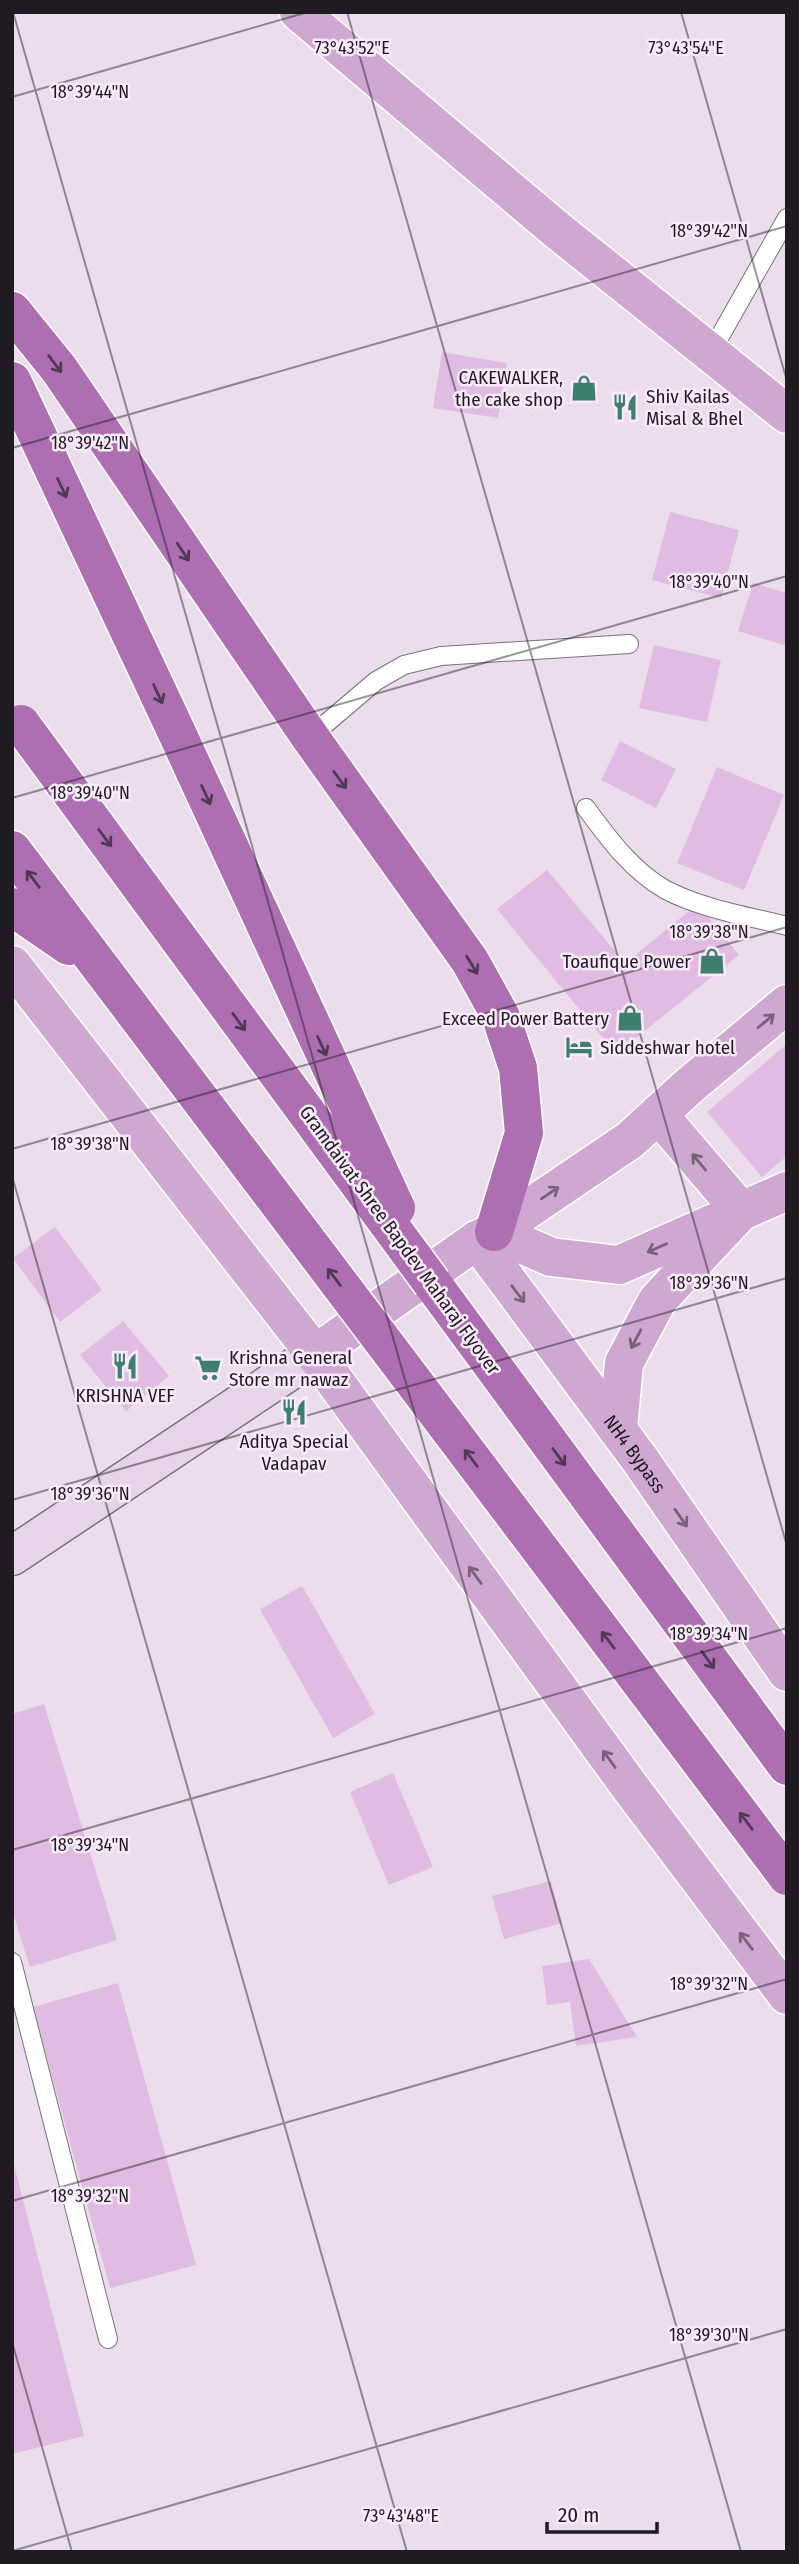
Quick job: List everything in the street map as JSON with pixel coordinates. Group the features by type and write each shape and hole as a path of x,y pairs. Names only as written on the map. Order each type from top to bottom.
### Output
{"highway":[{"path":"12,311 59,369 310,737 470,961 501,1017 518,1068 524,1133 485,1236"},
{"path":"12,382 432,1283"},
{"name":"Gramdaivat Shree Bapdev Maharaj Flyover","path":"17,718 787,1766"},
{"path":"12,850 787,1875"},
{"path":"12,907 104,972"}],"main road":[{"path":"299,12 557,230 787,414"},
{"path":"12,965 26,991 315,1354 629,1787 787,1995"},
{"path":"12,1556 630,1140 787,1004"},
{"path":"658,1114 741,1211"},
{"path":"485,1236 551,1257 619,1265 787,1191"},
{"path":"618,1428 624,1363 657,1301 741,1211"},
{"name":"NH4 Bypass","path":"485,1236 787,1672"}],"lane":[{"path":"711,352 787,219"},
{"path":"310,737 376,681 404,665 441,656 629,645"},
{"path":"586,808 611,842 634,866 666,889 710,906 787,926"},
{"path":"12,1962 108,2339"}],"building":[{"path":"442,352 507,363 498,418 433,408"},
{"path":"670,512 739,530 721,598 652,580"},
{"path":"753,583 787,593 787,646 738,631"},
{"path":"654,645 721,660 707,722 639,708"},
{"path":"620,741 676,769 656,808 601,780"},
{"path":"717,767 784,795 744,890 677,863"},
{"path":"547,870 625,963 698,904 739,955 616,1054 497,909"},
{"path":"787,1044 787,1156 762,1177 707,1112"},
{"path":"55,1227 102,1290 60,1322 13,1258"},
{"name":"KRISHNA VEF","path":"123,1321 169,1376 126,1411 80,1355"},
{"path":"302,1586 375,1714 333,1738 260,1609"},
{"path":"44,1704 117,1940 30,1967 12,1910 12,1714"},
{"path":"393,1773 433,1867 389,1885 350,1792"},
{"path":"551,1881 562,1923 504,1939 492,1896"},
{"path":"589,1959 637,2037 576,2046 570,2002 547,2005 542,1966"},
{"path":"118,1983 196,2265 110,2288 33,2007"},
{"path":"12,2157 84,2436 12,2454"}],"place":[{"name":"CAKEWALKER, the cake shop","path":"584,388"},
{"name":"Shiv Kailas Misal & Bhel","path":"625,407"},
{"name":"Toaufique Power","path":"712,961"},
{"name":"Exceed Power Battery","path":"630,1018"},
{"name":"Siddeshwar hotel","path":"579,1047"},
{"name":"KRISHNA VEF","path":"125,1366"},
{"name":"Krishna General Store mr nawaz","path":"208,1368"},
{"name":"Aditya Special Vadapav","path":"294,1412"}]}
